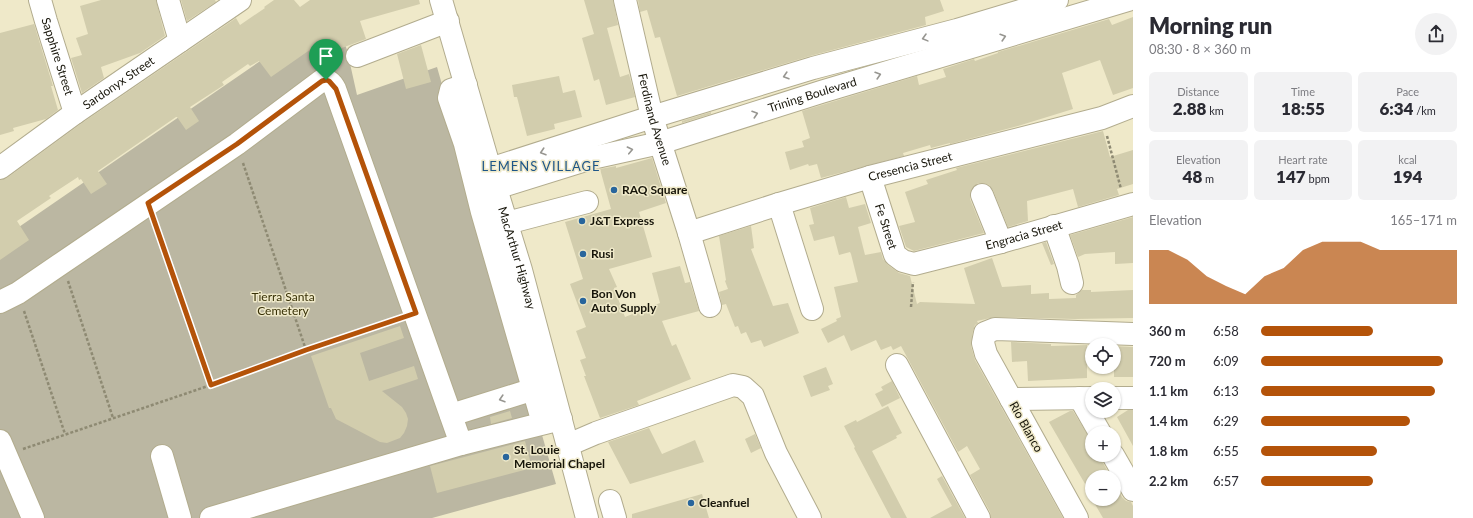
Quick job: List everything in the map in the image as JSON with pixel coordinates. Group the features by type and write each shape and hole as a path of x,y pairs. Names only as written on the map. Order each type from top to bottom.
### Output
{"main road":[{"name":"Sapphire Street","path":"40,0 75,113"},
{"path":"168,0 180,41"},
{"name":"Sardonyx Street","path":"0,168 75,113 240,0"},
{"name":"MacArthur Highway","path":"441,0 466,85 492,194 521,270 542,386 552,421 568,445 587,518"},
{"name":"Ferdinand Avenue","path":"625,0 652,117 689,233 710,306"},
{"name":"Trining Boulevard","path":"492,194 592,158 660,144 821,92 960,39 1056,0"},
{"name":"Trining Boulevard","path":"492,194 652,117 813,68 960,39 1088,6 1128,0"},
{"path":"357,56 448,21"},
{"path":"813,68 821,92"},
{"path":"9,297 62,263 148,203 237,144 322,81 326,80 336,89 461,444"},
{"name":"Cresencia Street","path":"689,233 870,177 1102,118 1133,106"},
{"name":"Fe Street","path":"870,177 895,255 903,262 914,264"},
{"path":"451,415 542,386 500,276 492,194 587,202"},
{"path":"982,195 1001,242"},
{"path":"779,204 812,310"},
{"name":"Engracia Street","path":"914,264 1001,242 1129,205"},
{"path":"1054,226 1072,282"},
{"path":"500,276 521,270"},
{"name":"Rio Blanco","path":"1077,518 986,354 983,344 985,333 995,330 1133,334"},
{"path":"897,365 979,518"},
{"path":"568,445 596,433 734,384 743,387 753,396 776,453 810,518"},
{"path":"1011,399 1085,398"},
{"path":"1121,398 1133,398"},
{"path":"211,518 461,444 552,421"},
{"path":"3,448 33,518"},
{"path":"162,456 180,518"},
{"path":"1117,462 1133,490"}],"path":[{"path":"1102,118 1129,205"},
{"path":"237,144 306,350"},
{"path":"148,203 211,385"},
{"path":"62,263 113,418"},
{"path":"911,308 914,264"},
{"path":"9,297 64,434"},
{"path":"3,448 64,434 113,418 416,313"}],"green space":[{"name":"Tierra Santa Cemetery","path":"333,11 347,50 357,95 437,67 556,484 432,518 0,518 0,240"}],"building":[{"path":"101,0 156,0 165,36 140,53 101,67 104,78 82,93 71,58 82,55 76,38 88,34 80,6"},
{"path":"181,0 215,0 216,2 187,21"},
{"path":"274,0 294,0 300,7 310,0 419,0 420,4 360,21 366,39 339,49 325,58 318,47 315,49 314,47 271,77 259,61 250,66 248,64 222,82 224,85 190,107 199,121 186,130 176,117 98,171 107,184 91,194 78,177 49,196 51,198 17,221 29,240 0,260 0,180 7,178 82,123 236,18 240,25"},
{"path":"584,0 613,0 618,25 607,28 620,77 629,74 635,97 606,105 599,79 594,81 582,38 594,34"},
{"path":"638,0 940,0 944,11 925,17 926,25 810,56 677,96 660,37 655,38 647,10 640,12"},
{"path":"1133,17 1133,88 1113,95 1100,60 1062,73 1073,109 1018,126 950,144 931,148 930,145 903,153 904,156 821,178 817,164 809,166 808,164 790,170 785,152 804,147 802,141 810,138 802,111 917,76 919,85 946,77 943,69 974,59 975,61 998,52 1109,19 1112,25"},
{"path":"34,24 53,86 51,86 58,110 46,119 13,128 14,131 0,135 0,33"},
{"path":"421,45 431,82 406,89 397,54"},
{"path":"559,76 563,93 575,90 582,117 554,124 555,129 527,136 517,97 514,97 512,85"},
{"path":"711,112 711,114 682,123 682,121"},
{"path":"1103,131 1110,157 1133,150 1133,184 1117,189 1119,195 1078,207 1073,189 1027,201 1028,221 1008,227 993,190 989,185 978,183 972,188 970,199 984,233 914,251 906,247 899,226 915,222 905,192 928,184 926,180 957,170 956,168"},
{"path":"652,158 666,203 639,212 652,257 609,269 617,287 614,288 625,317 660,303 652,273 680,266 685,283 690,282 699,311 662,321 672,346 676,344 691,379 637,401 639,405 600,418 584,376 586,376 580,360 586,358 576,331 586,327 570,284 583,279 565,222 611,209 600,169 616,166 616,168"},
{"path":"846,197 849,208 865,204 871,223 858,227 865,255 881,252 883,259 888,265 899,273 910,276 917,304 920,302 975,304 964,268 992,258 1002,287 1031,285 1031,294 1049,293 1049,299 1076,298 1076,295 1082,290 1091,290 1091,292 1133,290 1133,318 1075,319 995,317 977,321 978,323 975,325 973,331 971,346 975,360 1063,518 991,518 990,512 970,475 980,469 967,446 958,452 901,346 893,350 891,346 881,350 876,340 851,351 844,335 828,343 821,329 837,321 836,319 841,317 834,287 858,282 850,252 839,255 834,236 814,241 809,225 814,224 810,208"},
{"path":"1133,217 1133,263 1115,264 1115,252 1085,254 1078,257 1070,235"},
{"path":"751,226 754,248 751,249 773,306 788,303 799,333 764,347 761,340 751,343 746,332 741,334 738,326 735,327 726,304 722,305 719,292 728,289 725,281 719,236"},
{"path":"1046,242 1054,264 1051,265 1042,243"},
{"path":"400,326 404,338 360,353 369,381 414,366 418,379 382,391 402,407 408,419 407,426 400,438 387,443 380,442 336,419 331,408 329,408 311,356"},
{"path":"1011,342 1051,344 1051,346 1085,345 1085,374 1087,374 1087,378 1028,381 1027,361 1012,362"},
{"path":"1121,346 1133,347 1133,377 1114,377 1114,374 1121,374"},
{"path":"826,367 833,384 828,386 830,390 811,397 803,376"},
{"path":"892,381 900,398 882,407 875,394 883,390 881,387"},
{"path":"888,406 902,433 896,436 897,438 872,451 907,518 891,518 844,426 856,420 857,422"},
{"path":"1128,410 1133,410 1133,446 1118,418 1121,418 1121,414"},
{"path":"510,411 512,418 491,424 490,417"},
{"path":"1070,411 1073,411 1085,431 1085,462 1103,462 1107,470 1085,470 1085,484 1049,422"},
{"path":"649,428 662,454 695,440 704,462 630,484 608,442"},
{"path":"755,434 761,448 751,453 745,439"},
{"path":"525,441 532,468 437,493 430,466"},
{"path":"942,476 965,518 930,518 952,506 937,479"},
{"path":"702,494 709,518 632,518 632,514"},
{"path":"1121,495 1126,501 1131,502 1133,506 1133,518 1103,518 1096,506 1121,506"}],"place":[{"name":"RAQ Square","path":"614,190"},
{"name":"J&T Express","path":"582,221"},
{"name":"Rusi","path":"583,254"},
{"name":"Bon Von Auto Supply","path":"583,301"},
{"name":"St. Louie Memorial Chapel","path":"506,457"},
{"name":"Cleanfuel","path":"691,503"}],"district":[{"name":"LEMENS VILLAGE","path":"541,166"}],"route":[{"path":"326,80 329,81 336,89 416,313 306,350 211,385 148,203 237,144 322,81 326,80"}]}
